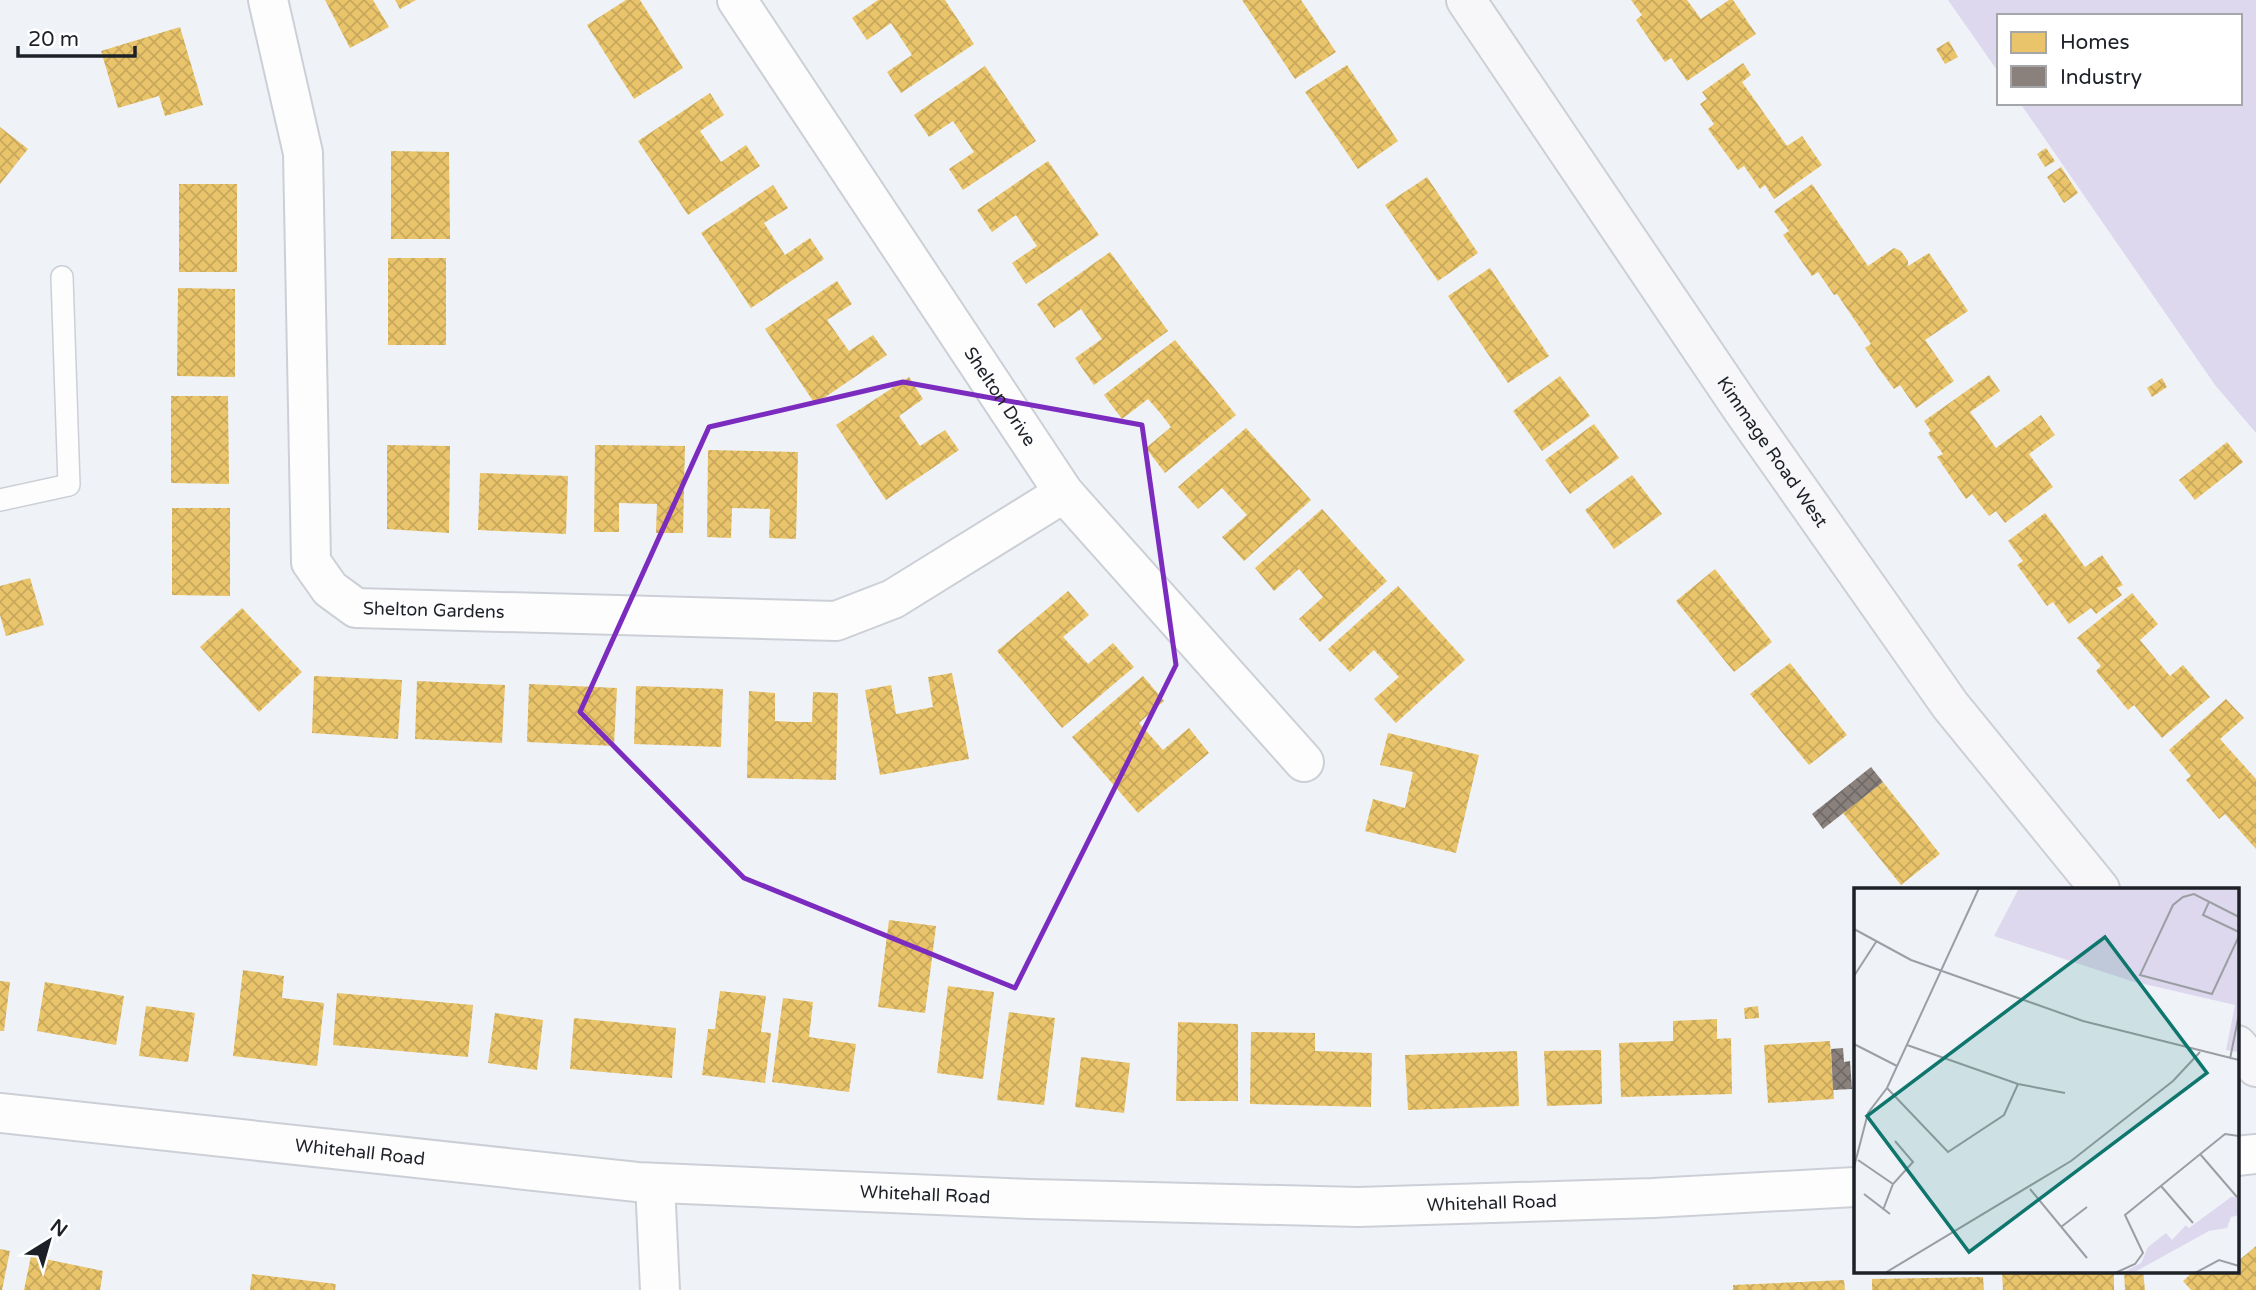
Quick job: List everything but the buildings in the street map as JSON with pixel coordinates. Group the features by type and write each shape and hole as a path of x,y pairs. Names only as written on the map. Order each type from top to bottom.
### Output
{"main road":[{"name":"Kimmage Road West","path":"1466,0 1742,410 1950,705 2099,888"},
{"path":"2238,1046 2256,1067"}],"street":[{"name":"Shelton Gardens","path":"268,0 303,153 312,562 330,589 356,608 836,621 893,599 1064,493"},
{"name":"Shelton Drive","path":"737,0 1064,493 1304,762"},
{"name":"Whitehall Road","path":"0,1114 655,1183 1030,1199 1358,1208 1653,1198 1854,1187"},
{"path":"2238,1156 2256,1154"},
{"path":"655,1183 660,1290"}],"lane":[{"path":"0,500 69,485 62,277"}],"highlighted area":[{"path":"903,382 1142,425 1176,665 1015,988 744,878 580,712 709,427"}],"shaded area":[{"path":"1948,0 2256,0 2256,433 2215,385 2021,105 2242,105 2242,14 1997,14 1997,70"}]}
